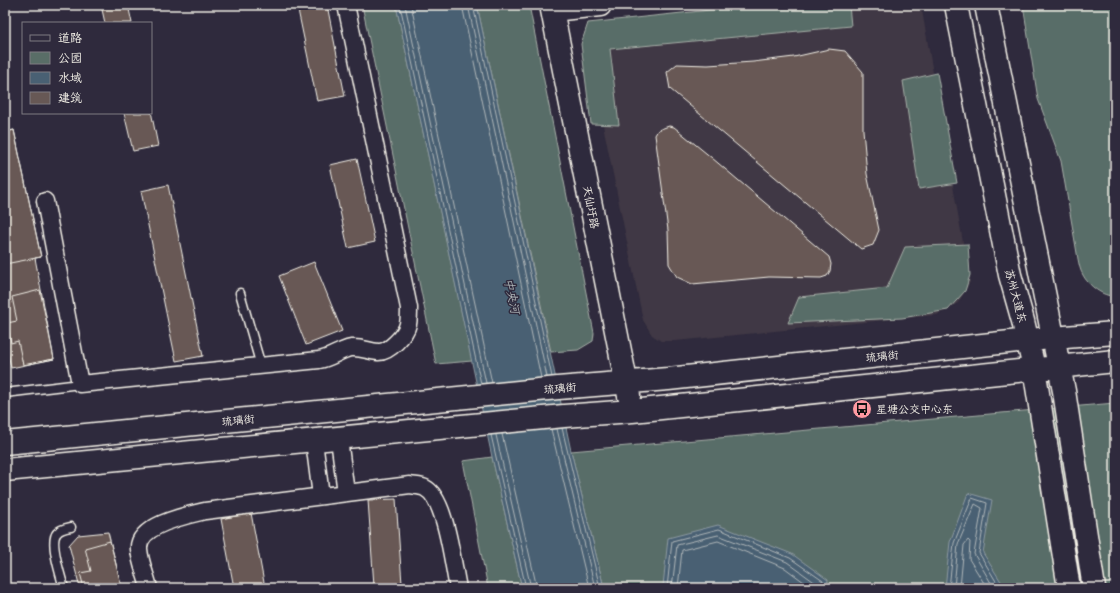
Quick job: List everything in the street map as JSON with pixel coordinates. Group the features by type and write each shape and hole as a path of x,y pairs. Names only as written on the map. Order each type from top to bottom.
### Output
{"main road":[{"path":"550,7 600,5"},
{"name":"苏州大道东","path":"956,5 1010,275 1034,368 1069,588"},
{"path":"986,5 1053,338 1094,588"},
{"name":"天仙圩路","path":"550,7 632,411"},
{"name":"琉璃街","path":"5,443 626,382 1028,340 1115,333"},
{"path":"5,470 339,439 564,416 632,411 1034,368 1115,361"}],"street":[{"path":"45,202 80,384 319,360 331,358 341,351 353,348 384,352 405,332 408,324 408,308 346,5"},
{"path":"339,439 346,493"},
{"path":"314,441 321,496"},
{"path":"149,588 139,548 140,541 154,527 177,518 205,511 410,485 425,488 436,497 442,510 458,588"}],"lane":[{"path":"240,293 261,366"},
{"path":"5,393 80,384"},
{"path":"64,588 54,546 54,539 56,533 71,527"}],"shaded area":[{"path":"796,5 921,5 970,282 958,303 937,315 675,341 661,341 652,335 643,320 587,47"}],"green space":[{"path":"362,5 396,5 472,361 436,364"},
{"path":"477,5 529,5 594,333 593,341 578,350 551,352"},
{"path":"757,5 849,5 851,26 610,49 619,125 591,124 581,44 588,23"},
{"path":"1023,5 1115,5 1115,296 1106,295 1096,290 1085,279 1080,269 1061,161 1038,99"},
{"path":"937,73 957,183 919,189 903,81"},
{"path":"968,244 970,275 965,291 948,310 902,318 788,323 799,297 887,288 905,247"},
{"path":"1115,403 1115,588 604,588 571,451"},
{"path":"492,457 522,588 488,588 463,461"}],"water":[{"name":"中央河","path":"396,5 477,5 571,451 604,588 522,588 492,457"},
{"path":"968,493 992,500 983,553 1005,588 945,588 950,542"},
{"path":"718,525 792,554 828,580 827,588 664,588 668,538"}],"building":[{"path":"101,5 128,5 132,22 105,22"},
{"path":"297,5 327,5 345,96 317,101"},
{"path":"829,49 845,51 863,72 863,130 867,174 879,230 873,245 861,249 670,89 667,72 677,64 708,65 753,62 794,57"},
{"path":"124,114 152,114 158,146 133,151"},
{"path":"669,126 674,127 712,158 829,257 831,264 830,271 827,276 821,278 769,277 692,284 677,277 669,264 668,230 655,135 658,130"},
{"path":"14,130 41,257 5,264 5,132"},
{"path":"14,130 41,257 35,258 54,359 11,368 5,338 5,132"},
{"path":"357,159 375,242 348,248 330,165"},
{"path":"168,185 203,356 176,361 141,191"},
{"path":"314,262 342,331 306,345 279,276"},
{"path":"40,290 54,359 23,365 18,341 11,343 7,323 17,321 12,297"},
{"path":"396,499 402,584 374,586 368,500"},
{"path":"251,513 265,588 234,588 221,519"},
{"path":"108,532 122,588 80,588 69,545 78,535"},
{"path":"110,541 122,588 84,588 80,573 91,571 85,548"}],"place":[{"name":"星塘公交中心东","path":"862,409"}]}
